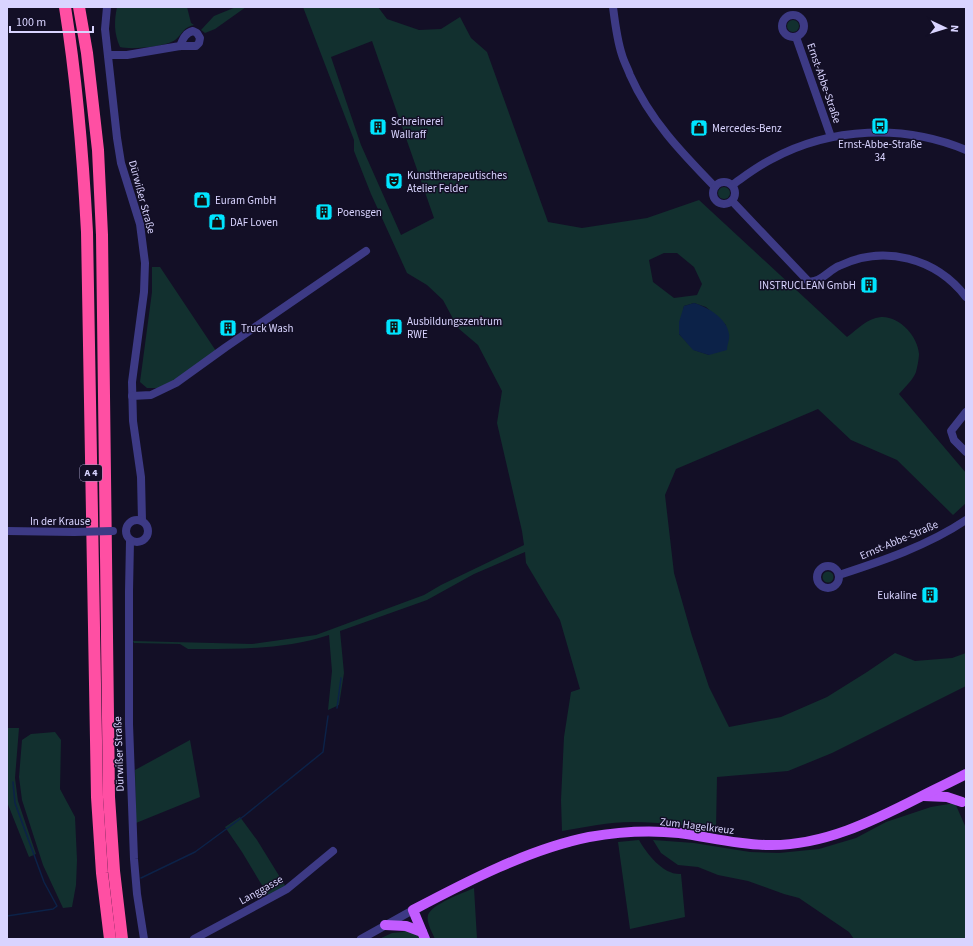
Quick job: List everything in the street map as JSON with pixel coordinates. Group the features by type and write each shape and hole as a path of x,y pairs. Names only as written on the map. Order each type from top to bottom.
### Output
{"highway":[{"name":"A 4","path":"65,7 73,54 82,143 87,232 97,797 102,873 110,939"},
{"name":"A 4","path":"79,7 87,53 98,150 102,235 109,797 114,871 122,939"}],"main road":[{"name":"Zum Hagelkreuz","path":"413,910 513,861 550,847 589,837 631,832 678,833 753,845 804,843 820,840 883,816 966,774"},
{"path":"922,796 947,797 962,802"},
{"path":"413,910 424,936"},
{"path":"385,925 406,926 424,936"}],"street":[{"name":"Dürwißer Straße","path":"107,7 105,29 117,138 121,163 140,224 145,263 144,292 132,382 133,421 139,462 142,521"},
{"path":"613,7 622,56 638,94 665,134 677,148 716,185"},
{"path":"618,7 620,27 627,55 643,92 666,127 716,185"},
{"name":"Ernst-Abbe-Straße","path":"796,37 830,137"},
{"path":"108,55 127,55 180,46"},
{"name":"Ernst-Abbe-Straße","path":"732,185 772,158 805,144 830,137 868,132 898,132 939,140 966,150"},
{"path":"724,182 732,185 735,192 732,201 725,204 718,203 713,194 716,185 724,182"},
{"path":"732,201 808,281 817,281 838,266 853,260 869,256 888,255 905,257 921,262 937,270 952,282 966,297"},
{"path":"132,396 151,395 176,383 366,251"},
{"path":"966,412 952,431 954,440 966,452"},
{"name":"Dürwißer Straße","path":"133,520 141,487"},
{"path":"133,520 142,521 146,524 148,534 142,542 127,535 130,522 133,520"},
{"name":"Ernst-Abbe-Straße","path":"839,575 879,562 918,546 944,534 966,520"},
{"name":"In der Krause","path":"7,531 112,531 127,535"},
{"name":"Dürwißer Straße","path":"127,535 130,568 129,731 134,859 137,894 144,939"},
{"name":"Langgasse","path":"194,939 287,889 333,851"},
{"name":"Zum Hagelkreuz","path":"361,939 413,910"}],"green space":[{"path":"117,7 187,7 191,23 194,25 185,29 175,40 164,44 139,48 120,47 115,27"},
{"path":"236,7 246,7 215,29 205,33 201,30 214,16"},
{"path":"303,7 378,7 387,19 419,30 441,29 460,17 471,38 487,52 548,222 582,228 647,218 699,200 847,337 867,322 881,317 895,320 907,329 918,347 919,358 915,375 899,394 966,473 966,503 953,515 897,460 851,440 818,409 676,469 665,495 674,573 692,636 709,687 729,727 781,717 827,697 895,653 915,661 952,658 966,653 966,686 832,753 788,771 717,777 716,829 664,823 624,822 588,826 562,831 561,800 564,737 571,692 580,689 560,620 526,563 525,552 474,574 427,600 340,631 344,673 339,705 328,710 332,671 329,635 295,644 241,649 188,649 180,644 134,643 133,641 252,644 316,635 424,595 441,585 524,545 497,423 502,391 478,345 458,328 443,300 427,285 407,273 371,194 354,151 354,140","holes":["372,41 434,218 401,235 361,145 331,57","664,253 677,253 694,267 702,284 697,295 674,298 653,282 649,260","694,303 706,307 726,325 709,355 694,350 679,334 684,306"]},
{"path":"795,20 798,21 798,31 791,32 788,31 787,24 788,21"},
{"path":"722,187 726,187 730,193 726,199 722,199 718,195 718,191"},
{"path":"152,267 160,267 216,351 175,380 159,388 147,388 140,382 152,292"},
{"path":"828,571 832,573 834,577 832,581 828,583 824,581 822,577 824,573"},
{"path":"7,728 19,728 15,778 18,801 36,854 29,857 7,802"},
{"path":"55,732 61,740 60,789 75,817 77,860 76,885 72,907 63,908 43,865 22,800 19,777 22,740 31,734"},
{"path":"190,740 200,797 136,823 135,770"},
{"path":"955,803 966,828 966,939 854,939 849,932 799,898 748,881 718,875 698,867 678,865 661,853 653,840 694,843 750,852 779,853 819,849 856,838 886,822 931,807"},
{"path":"240,817 257,840 286,887 269,897 225,827"},
{"path":"639,840 656,863 668,871 681,874 685,917 630,929 618,842"},
{"path":"474,888 477,939 435,939 428,921 428,915 431,911 448,899"},
{"path":"406,929 414,931 420,939 379,939 392,933 403,932"}],"water":[{"path":"694,303 710,310 725,323 729,336 727,350 709,355 693,350 679,334 679,322 684,306"}],"waterway":[{"path":"337,708 341,678"},
{"path":"141,878 195,852 244,816 323,752 328,716"},
{"path":"7,916 53,909 57,906 44,882 15,803 13,782"}],"place":[{"name":"Ernst-Abbe-Straße 34","path":"880,126"},
{"name":"Schreinerei Wallraff","path":"378,127"},
{"name":"Mercedes-Benz","path":"699,128"},
{"name":"Kunsttherapeutisches Atelier Felder","path":"394,181"},
{"name":"Euram GmbH","path":"202,200"},
{"name":"Poensgen","path":"324,212"},
{"name":"DAF Loven","path":"217,222"},
{"name":"INSTRUCLEAN GmbH","path":"869,285"},
{"name":"Ausbildungszentrum RWE","path":"394,327"},
{"name":"Truck Wash","path":"228,328"},
{"name":"Eukaline","path":"930,595"}]}
